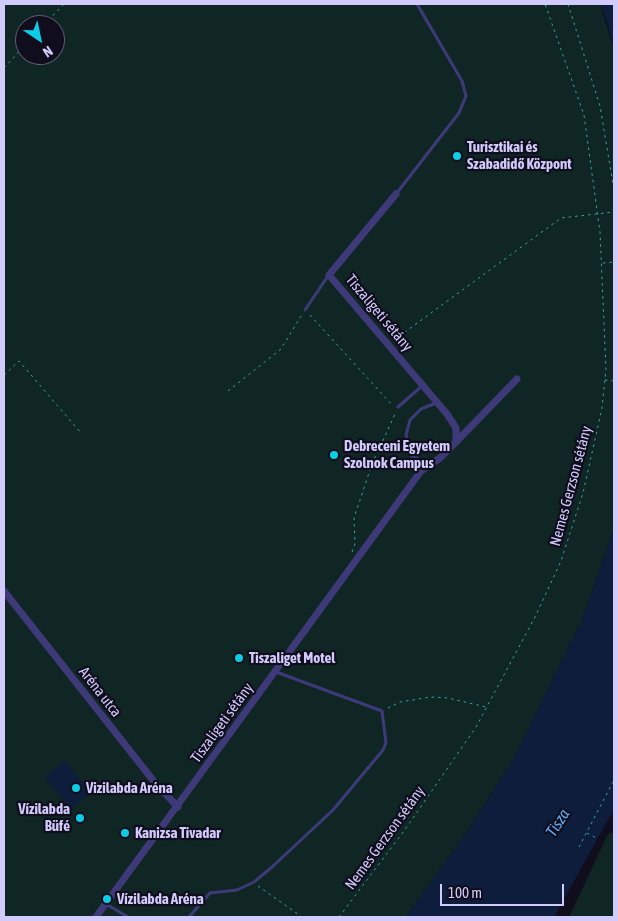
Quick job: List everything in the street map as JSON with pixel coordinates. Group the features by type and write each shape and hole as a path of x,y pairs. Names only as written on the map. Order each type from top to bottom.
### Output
{"street":[{"name":"Tiszaligeti sétány","path":"396,194 329,275 437,403 456,428 456,442"},
{"name":"Tiszaligeti sétány","path":"96,917 178,807 420,471 440,458 517,379"},
{"path":"410,450 420,471"},
{"name":"Aréna utca","path":"4,591 156,784 178,807"}],"lane":[{"path":"396,194 459,113 466,96 462,81 416,4"},
{"path":"305,310 329,275"},
{"path":"397,409 422,386"},
{"path":"410,450 406,435 410,420 421,409 437,403"},
{"path":"189,917 210,893 237,890 254,882 332,810 383,750 386,743 382,711 276,672"},
{"path":"106,904 128,917"}],"path":[{"path":"54,15 64,4"},
{"name":"Nemes Gerzson sétány","path":"338,917 404,831 476,727 535,617 561,561 583,493 602,408 605,380 602,263 584,115 545,4"},
{"path":"568,4 600,106 614,190"},
{"path":"4,68 15,56"},
{"path":"387,345 562,218 614,212"},
{"path":"602,263 614,262"},
{"path":"228,391 281,349 305,310 397,409 372,464 354,518 355,544 350,558"},
{"path":"4,375 19,361 81,433"},
{"path":"605,380 614,382"},
{"path":"382,711 400,702 431,697 448,698 487,707"},
{"path":"579,847 614,780"},
{"path":"586,832 598,839"},
{"path":"254,882 302,917"}],"green space":[{"path":"4,4 600,4 614,49 614,529 582,620 512,762 464,836 406,917 4,917"},
{"path":"614,832 614,917 569,917 608,834"}],"water":[{"path":"600,4 614,4 614,49 607,22"},
{"name":"Tisza","path":"614,529 614,809 554,917 406,917 464,836 512,762 582,620"},
{"path":"65,761 91,793 71,809 44,777"}],"place":[{"name":"Turisztikai és Szabadidő Központ","path":"457,156"},
{"name":"Debreceni Egyetem Szolnok Campus","path":"334,455"},
{"name":"Tiszaliget Motel","path":"239,658"},
{"name":"Vizilabda Aréna","path":"76,788"},
{"name":"Vízilabda Büfé","path":"80,818"},
{"name":"Kanizsa Tivadar","path":"125,833"},
{"name":"Vízilabda Aréna","path":"107,899"}]}
